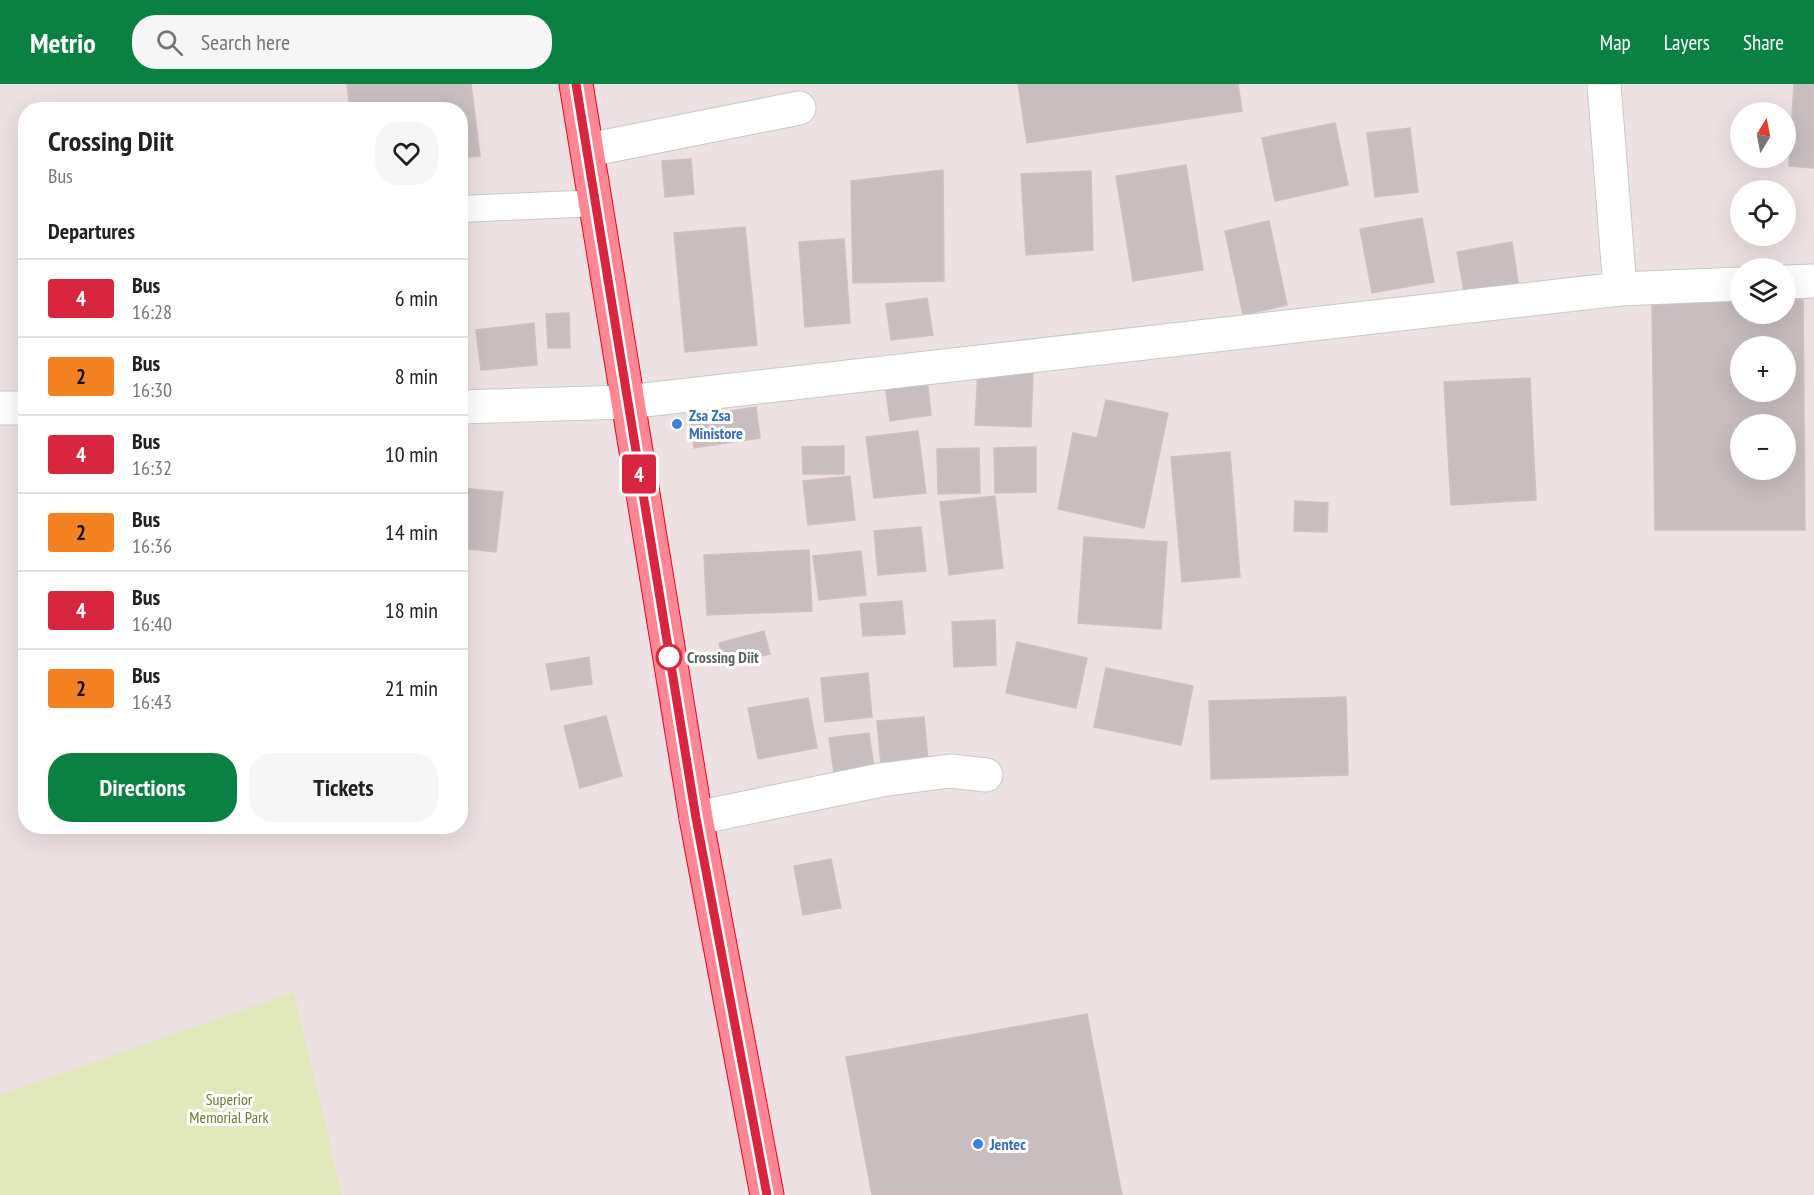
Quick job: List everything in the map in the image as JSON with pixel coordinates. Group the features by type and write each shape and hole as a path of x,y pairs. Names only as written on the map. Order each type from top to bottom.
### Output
{"highway":[{"path":"576,84 696,818 767,1195"}],"street":[{"path":"1604,84 1620,289"},
{"path":"588,150 799,108"},
{"path":"1796,282 1814,281"},
{"path":"468,407 627,402 1620,289 1730,284"},
{"path":"0,408 18,408"},
{"path":"696,818 881,780 950,771 986,775"}],"lane":[{"path":"468,209 597,203"}],"green space":[{"name":"Superior Memorial Park","path":"294,992 342,1195 0,1195 0,1095"}],"building":[{"path":"347,84 471,84 480,156 468,157 468,102 349,102"},
{"path":"1018,84 1238,84 1242,111 1027,143"},
{"path":"1794,84 1814,84 1814,168 1796,167 1796,102 1793,102"},
{"path":"1335,123 1348,185 1275,201 1262,138"},
{"path":"1410,128 1418,192 1375,197 1367,133"},
{"path":"691,159 694,194 665,197 662,161"},
{"path":"1186,165 1203,270 1133,281 1116,176"},
{"path":"943,170 944,281 853,283 851,181"},
{"path":"1091,171 1093,250 1026,255 1021,174"},
{"path":"1422,218 1434,282 1372,293 1360,229"},
{"path":"1269,221 1287,305 1243,315 1225,231"},
{"path":"745,227 757,345 685,352 674,233"},
{"path":"844,239 850,323 805,327 799,242"},
{"path":"1512,242 1519,288 1465,297 1457,252"},
{"path":"927,298 933,335 891,340 886,304"},
{"path":"1796,300 1803,300 1805,530 1655,530 1652,301 1730,301 1730,324 1796,324"},
{"path":"569,313 570,348 548,348 546,314"},
{"path":"534,323 537,365 481,370 476,330"},
{"path":"978,370 1033,372 1031,427 975,425"},
{"path":"927,378 931,415 890,421 885,384"},
{"path":"1530,378 1536,500 1451,505 1444,382"},
{"path":"1106,400 1168,413 1144,528 1058,509 1073,433 1097,438"},
{"path":"756,407 760,438 694,448 689,417"},
{"path":"918,431 926,493 874,498 866,437"},
{"path":"844,446 844,474 803,474 802,447"},
{"path":"1036,447 1036,492 995,493 994,448"},
{"path":"979,448 980,493 938,494 937,449"},
{"path":"1230,452 1240,577 1182,582 1171,457"},
{"path":"850,476 855,520 808,525 803,481"},
{"path":"468,489 503,492 496,552 468,549"},
{"path":"995,496 1003,568 949,575 940,502"},
{"path":"1295,501 1328,503 1327,532 1294,531"},
{"path":"921,527 926,571 878,575 874,531"},
{"path":"1084,537 1167,542 1161,629 1078,623"},
{"path":"809,550 812,611 707,615 704,555"},
{"path":"861,551 866,595 819,600 813,556"},
{"path":"902,601 905,634 863,636 860,604"},
{"path":"995,620 996,665 954,667 952,622"},
{"path":"764,631 770,654 725,665 719,643"},
{"path":"1017,642 1087,658 1076,708 1006,693"},
{"path":"589,657 592,684 551,690 546,664"},
{"path":"1106,668 1193,686 1181,745 1094,727"},
{"path":"868,673 872,717 825,722 821,678"},
{"path":"1346,697 1348,775 1211,779 1209,701"},
{"path":"808,698 817,748 758,759 748,708"},
{"path":"606,716 622,776 580,788 564,726"},
{"path":"924,717 928,760 881,765 877,721"},
{"path":"869,733 874,768 834,773 829,738"},
{"path":"831,859 841,908 803,915 794,866"},
{"path":"1087,1014 1122,1195 872,1195 846,1057"}],"bus line":[{"name":"4","path":"576,84 696,818 767,1195"}],"place":[{"name":"Zsa Zsa Ministore","path":"677,424"},
{"name":"Crossing Diit","path":"669,657"},
{"name":"Jentec","path":"978,1144"}]}
